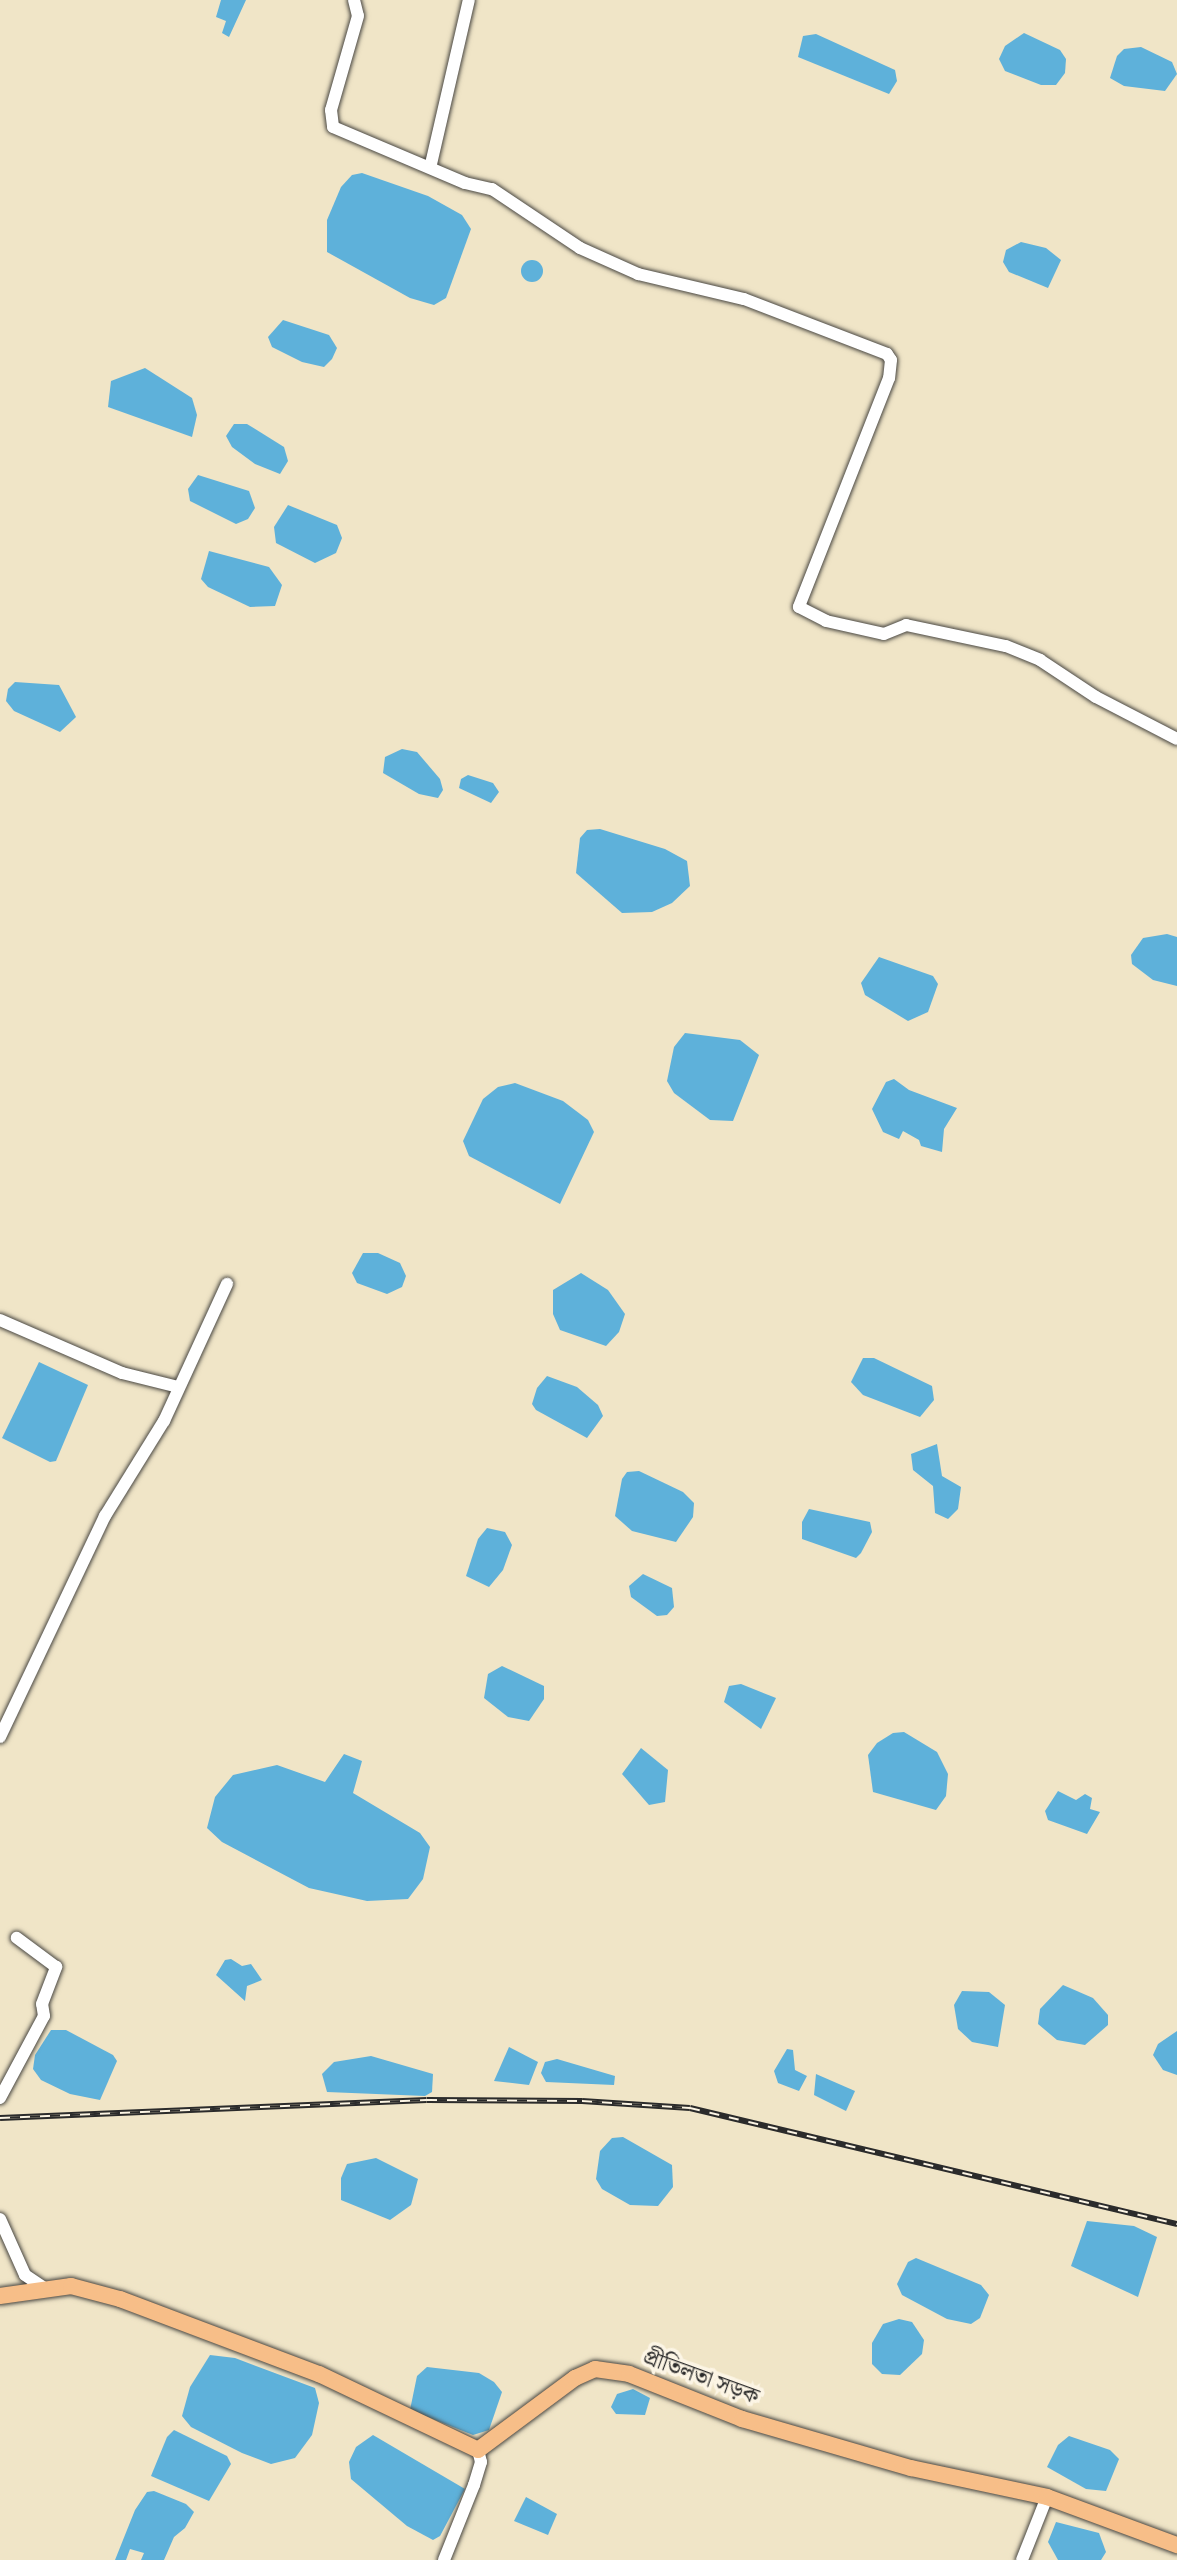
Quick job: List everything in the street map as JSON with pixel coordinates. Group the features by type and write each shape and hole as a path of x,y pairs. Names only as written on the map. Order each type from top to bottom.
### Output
{"main road":[{"path":"0,2296 43,2287 71,2286 186,2322 366,2395 478,2450"},
{"name":"প্রীতিলতা সড়ক","path":"478,2450 575,2378 595,2369 629,2374 742,2419 911,2469 1047,2497 1177,2545"}],"street":[{"path":"354,0 358,16 330,121 333,127 431,164 465,183 492,189 580,248 638,274 744,299 887,354 891,360 889,378 799,607 826,621 884,634 906,625 1006,646 1040,660 1096,697 1177,739"},
{"path":"431,164 469,0"},
{"path":"0,1737 105,1516 164,1422 227,1284"},
{"path":"0,1320 121,1373 178,1388"},
{"path":"0,2098 44,2016 43,2004 56,1967 17,1938"},
{"path":"0,2219 25,2275 43,2287"},
{"path":"444,2560 481,2462 478,2450"},
{"path":"1022,2560 1047,2497"}],"water":[{"path":"221,0 246,0 229,37 222,33 226,21 216,17"},
{"path":"1024,33 1060,50 1066,59 1065,73 1056,85 1041,85 1005,71 999,59 1005,46"},
{"path":"816,34 895,70 897,81 889,94 798,57 803,36"},
{"path":"1141,47 1172,62 1177,74 1165,91 1124,86 1110,78 1117,56 1124,49"},
{"path":"362,173 428,196 462,215 471,229 446,298 434,305 410,298 327,252 327,220 341,187 352,175"},
{"path":"1021,242 1046,248 1061,260 1048,288 1009,272 1003,262 1006,250"},
{"path":"532,260 540,263 543,271 540,279 532,282 524,279 521,271 524,263"},
{"path":"283,320 329,335 337,348 332,359 324,367 302,362 272,347 268,337"},
{"path":"145,368 192,398 197,415 192,437 108,407 111,381"},
{"path":"234,424 247,424 284,447 288,461 280,474 255,464 232,447 226,436"},
{"path":"198,475 249,491 255,508 248,519 236,524 190,501 188,489"},
{"path":"288,505 337,525 342,538 336,553 315,563 276,543 274,527"},
{"path":"209,551 269,567 282,585 275,606 250,607 208,587 201,579"},
{"path":"15,682 59,685 76,717 60,732 14,711 6,701 8,689"},
{"path":"402,749 417,752 440,779 443,790 438,798 419,794 383,773 385,757"},
{"path":"468,775 493,783 499,792 491,803 459,788 461,779"},
{"path":"600,829 665,849 687,861 690,886 672,903 652,912 622,913 576,873 580,838 587,830"},
{"path":"1167,934 1177,937 1177,986 1153,980 1132,964 1131,955 1143,938"},
{"path":"879,957 933,976 938,984 928,1012 908,1021 865,995 861,983"},
{"path":"685,1033 740,1040 759,1055 733,1121 710,1120 674,1093 667,1081 674,1047"},
{"path":"894,1079 909,1090 957,1108 944,1129 942,1152 921,1146 919,1140 903,1131 899,1139 883,1132 872,1109 886,1082"},
{"path":"515,1083 563,1101 588,1120 594,1132 560,1204 469,1156 463,1141 483,1099 498,1087"},
{"path":"363,1253 378,1253 400,1263 406,1276 402,1287 387,1294 357,1283 352,1273"},
{"path":"581,1273 608,1290 625,1314 619,1332 606,1346 560,1330 553,1314 553,1290"},
{"path":"863,1358 874,1358 932,1386 934,1400 920,1417 863,1395 851,1382"},
{"path":"39,1362 88,1385 56,1461 50,1462 2,1438"},
{"path":"547,1376 577,1387 598,1405 603,1416 587,1438 536,1410 532,1404 537,1388"},
{"path":"937,1444 942,1476 961,1487 958,1509 948,1519 935,1513 933,1486 913,1470 911,1454"},
{"path":"639,1471 683,1492 694,1503 693,1517 676,1542 632,1531 615,1516 622,1479 627,1472"},
{"path":"809,1509 870,1522 872,1532 861,1553 856,1558 802,1539 802,1522"},
{"path":"487,1528 505,1532 512,1545 503,1570 489,1587 466,1576 478,1539"},
{"path":"643,1574 672,1588 674,1607 667,1615 657,1616 631,1597 629,1586"},
{"path":"502,1666 544,1686 544,1699 529,1721 508,1717 484,1698 488,1674"},
{"path":"741,1684 776,1698 761,1729 724,1702 729,1686"},
{"path":"904,1732 937,1752 948,1774 946,1796 936,1810 873,1792 868,1755 877,1743 893,1733"},
{"path":"641,1748 668,1770 665,1802 649,1805 622,1774"},
{"path":"344,1754 362,1761 353,1793 420,1833 430,1847 423,1879 408,1899 367,1901 309,1888 222,1842 207,1828 215,1797 233,1775 277,1765 325,1782"},
{"path":"1058,1791 1076,1800 1085,1794 1092,1798 1090,1809 1100,1812 1087,1834 1048,1820 1045,1811"},
{"path":"231,1959 242,1966 251,1964 262,1980 247,1986 245,2001 216,1975 225,1960"},
{"path":"1063,1985 1093,1998 1108,2015 1108,2025 1085,2045 1057,2040 1038,2024 1040,2009"},
{"path":"962,1991 989,1992 1005,2005 998,2047 972,2042 958,2029 954,2005"},
{"path":"51,2030 66,2030 113,2055 117,2061 100,2100 70,2094 41,2080 33,2069 35,2055"},
{"path":"1177,2031 1177,2075 1163,2070 1153,2055 1158,2044"},
{"path":"509,2047 538,2062 529,2085 494,2081"},
{"path":"787,2049 793,2050 795,2070 807,2076 799,2091 778,2083 774,2071"},
{"path":"371,2056 433,2074 432,2092 425,2096 327,2092 322,2074 334,2062"},
{"path":"557,2059 615,2076 614,2085 546,2082 541,2073 545,2062"},
{"path":"816,2074 855,2091 846,2111 814,2095"},
{"path":"623,2137 672,2165 673,2187 658,2206 630,2205 602,2189 596,2179 600,2151 612,2138"},
{"path":"376,2158 418,2179 411,2205 390,2220 341,2200 341,2178 347,2164"},
{"path":"1087,2221 1134,2226 1157,2237 1138,2297 1071,2266"},
{"path":"916,2258 981,2285 989,2295 980,2318 971,2324 947,2319 902,2295 897,2284 908,2262"},
{"path":"899,2319 912,2322 924,2340 922,2354 900,2375 882,2374 872,2364 872,2343 883,2324"},
{"path":"210,2355 235,2358 315,2388 319,2403 312,2435 295,2458 271,2464 242,2453 191,2427 182,2416 190,2387"},
{"path":"427,2367 479,2373 494,2382 502,2392 489,2430 473,2435 410,2410 417,2376"},
{"path":"633,2389 650,2398 645,2415 616,2414 611,2407 617,2394"},
{"path":"174,2430 227,2456 231,2464 209,2501 151,2476 167,2437"},
{"path":"373,2435 465,2489 440,2536 433,2540 407,2526 351,2479 349,2462 356,2447"},
{"path":"1069,2436 1110,2450 1119,2459 1106,2491 1086,2489 1047,2467 1058,2445"},
{"path":"154,2491 186,2504 194,2512 185,2528 174,2537 164,2560 141,2560 144,2553 130,2549 126,2560 115,2560 135,2510 147,2492"},
{"path":"526,2497 557,2514 548,2535 514,2521"},
{"path":"1056,2522 1099,2533 1106,2552 1101,2560 1058,2560 1048,2542"}],"railway":[{"path":"0,2118 427,2100 582,2101 690,2108 1177,2224"}]}
